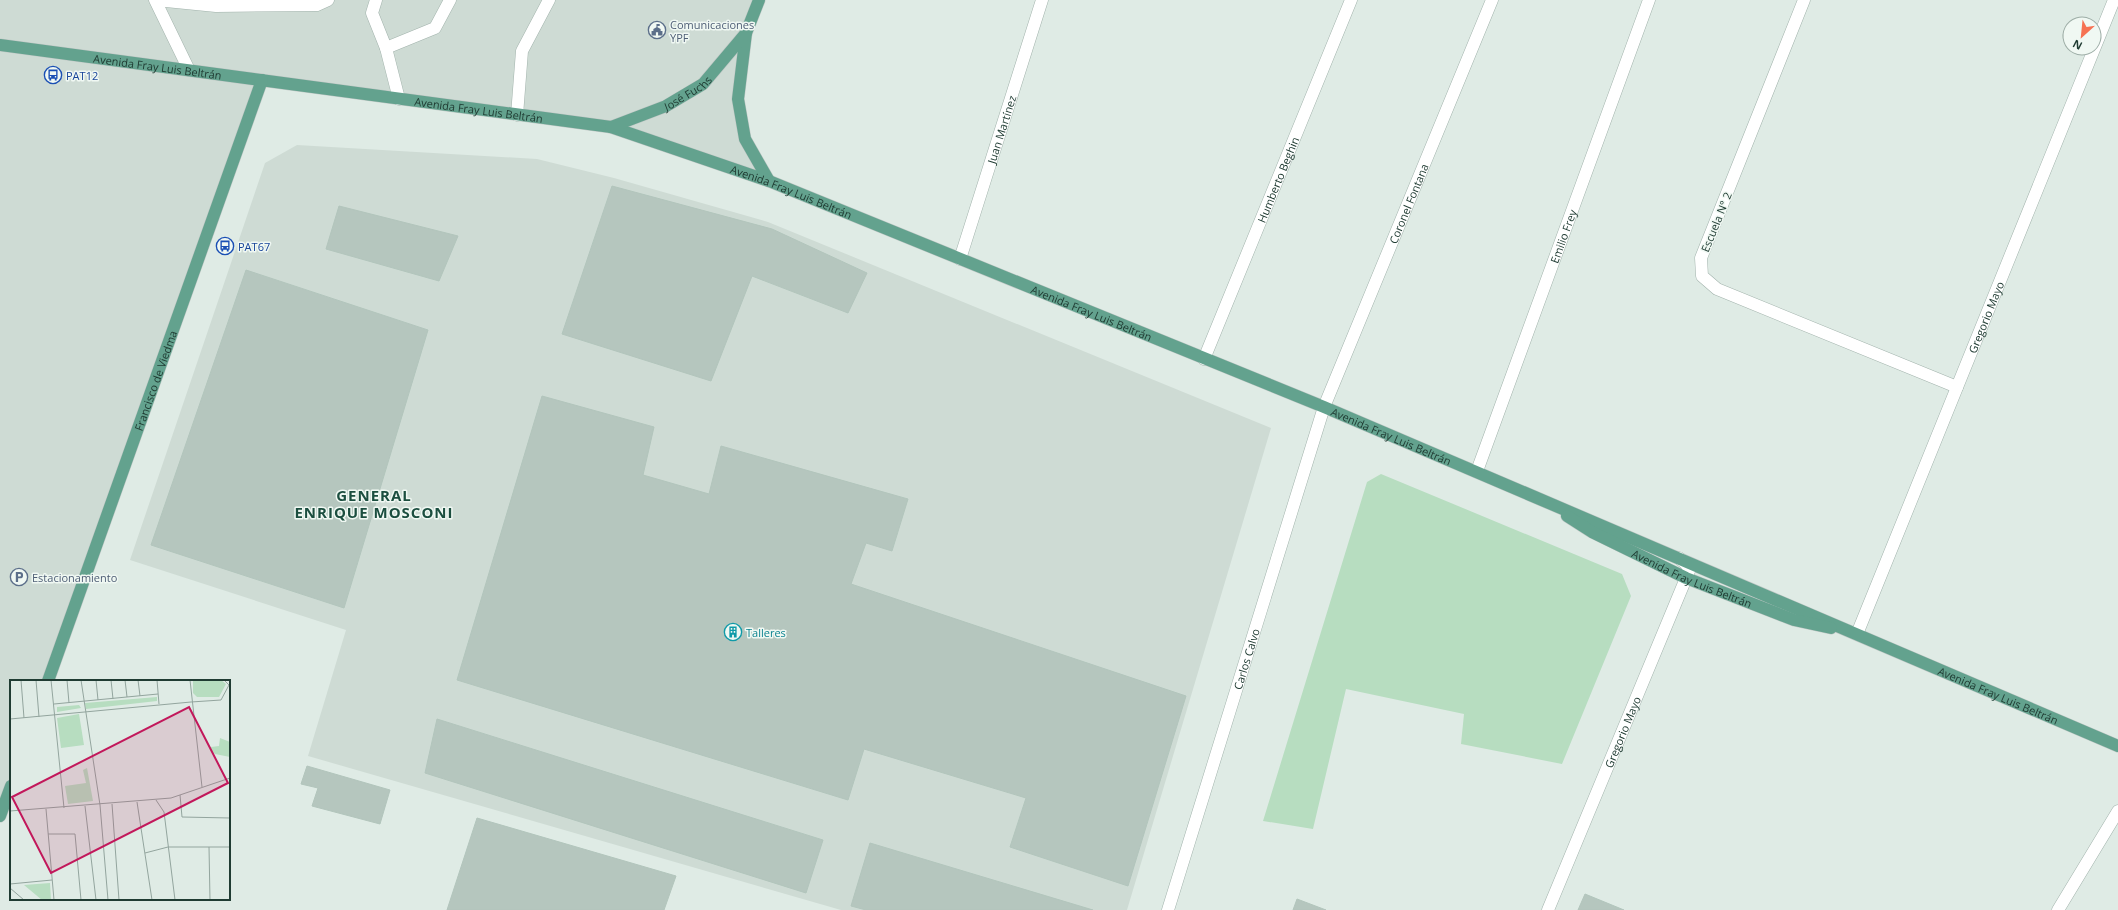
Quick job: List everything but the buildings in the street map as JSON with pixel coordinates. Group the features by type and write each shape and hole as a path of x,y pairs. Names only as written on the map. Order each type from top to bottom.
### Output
{"main road":[{"name":"José Fuchs","path":"759,0 746,33 738,99 745,139 769,181"},
{"name":"José Fuchs","path":"611,127 666,106 703,84 746,33"},
{"name":"Avenida Fray Luis Beltrán","path":"0,45 611,127 769,181 1324,407 1538,497 2118,746"},
{"name":"Francisco de Viedma","path":"48,680 262,80"},
{"name":"Avenida Fray Luis Beltrán","path":"1538,497 1592,532 1686,578 1794,620 1857,634"},
{"path":"0,816 10,789"}],"street":[{"path":"156,0 224,6 317,5 328,0"},
{"path":"156,0 189,70"},
{"path":"376,0 372,13 386,48 399,99"},
{"path":"386,48 435,28 450,0"},
{"path":"517,115 522,51 550,0"},
{"name":"Juan Martínez","path":"960,259 1042,0"},
{"name":"Humberto Beghin","path":"1204,359 1351,0"},
{"name":"Coronel Fontana","path":"1324,407 1492,0"},
{"name":"Emilio Frey","path":"1476,471 1649,0"},
{"name":"Escuela N° 2","path":"1804,0 1701,258 1702,276 1717,289 1957,387"},
{"name":"Gregorio Mayo","path":"1857,634 2114,0"},
{"name":"Carlos Calvo","path":"1168,910 1324,407"},
{"path":"1678,557 1689,568 1686,578"},
{"name":"Gregorio Mayo","path":"1548,910 1686,578"},
{"path":"2058,910 2118,810"}],"shaded area":[{"path":"0,0 759,0 738,99 745,139 769,181 611,127 262,80 48,680 10,680 10,789 0,816"},
{"path":"297,145 537,159 614,178 768,222 1271,428 1127,910 841,910 308,756 346,630 130,560 265,163"}],"green space":[{"path":"1381,474 1622,574 1631,596 1562,764 1461,744 1464,714 1346,689 1313,829 1263,821 1367,482"}],"place":[{"name":"Comunicaciones YPF","path":"657,30"},
{"name":"PAT12","path":"53,75"},
{"name":"PAT67","path":"225,246"},
{"name":"Estacionamiento","path":"19,577"},
{"name":"Talleres","path":"733,632"}],"district":[{"name":"GENERAL ENRIQUE MOSCONI","path":"374,504"}]}
